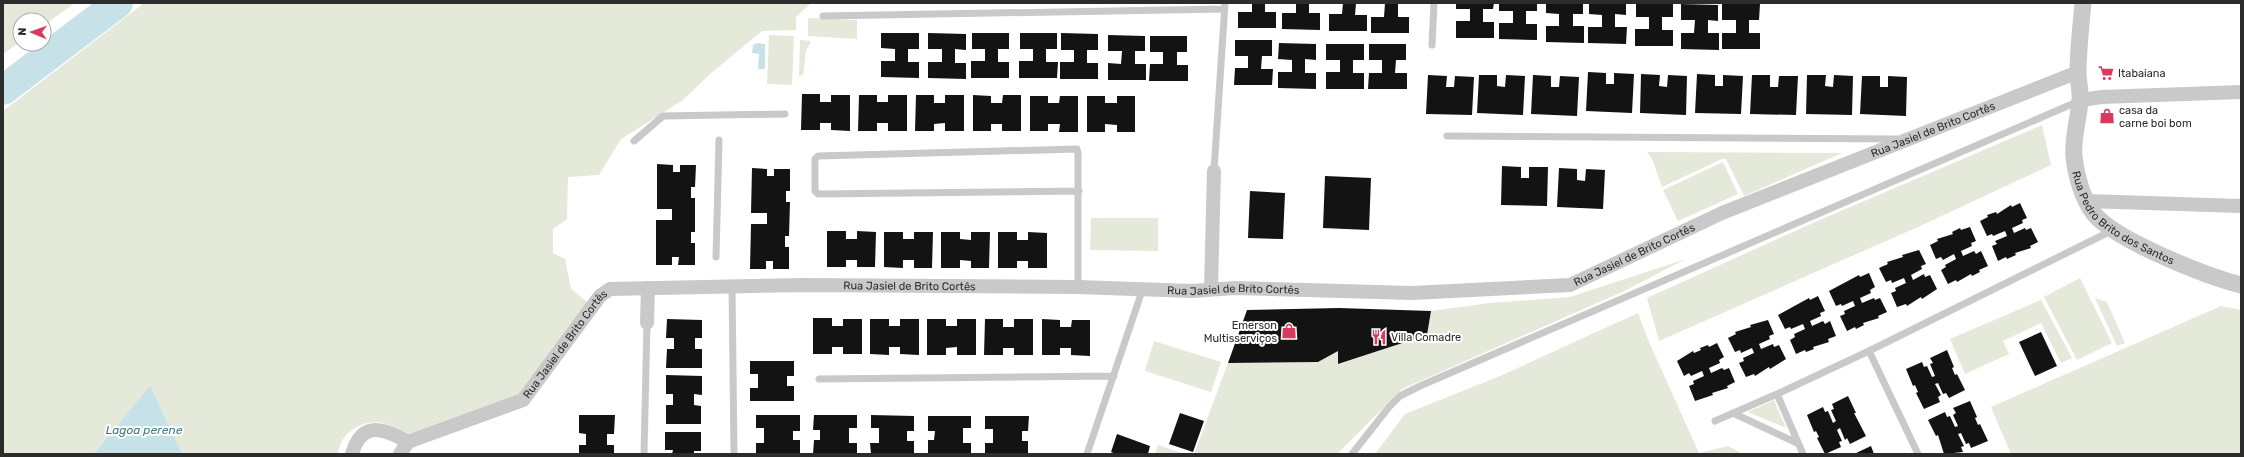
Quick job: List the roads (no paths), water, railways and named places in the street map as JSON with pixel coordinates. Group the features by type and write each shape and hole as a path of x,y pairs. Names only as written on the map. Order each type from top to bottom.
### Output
{"street":[{"name":"Rua Pedro Brito dos Santos","path":"2083,3 2078,72 2080,100 2075,126 2074,156 2086,200 2093,213 2103,223 2149,251 2241,285"},
{"name":"Rua Jasiel de Brito Cortês","path":"408,442 523,400 603,292 614,289 732,286 1078,287 1143,288 1192,291 1211,289 1412,293 1570,285 1722,213 2078,72"},
{"path":"2080,100 2102,97 2241,92"},
{"path":"1211,289 1214,171"},
{"path":"2086,200 2241,206"},
{"path":"647,323 648,288"},
{"path":"352,454 356,440 370,430 388,430 408,442 400,454"}],"lane":[{"path":"1432,45 1434,3"},
{"path":"823,16 1224,6 1214,171"},
{"path":"1352,454 1389,406 1400,396 1420,386 2080,100"},
{"path":"634,141 663,116 785,114"},
{"path":"1447,136 1909,140"},
{"path":"716,257 719,140"},
{"path":"1078,287 1079,191 1077,149 818,156 815,159 815,191 818,194 1079,191"},
{"path":"1715,421 1869,351 2114,230"},
{"path":"732,286 734,454"},
{"path":"1087,454 1143,288"},
{"path":"644,454 647,323"},
{"path":"1869,351 1918,454"},
{"path":"819,379 1114,376"},
{"path":"1777,394 1802,454"},
{"path":"1733,413 1797,443"}],"water":[{"path":"757,43 765,44 765,69 758,69 759,54 752,53 753,45"},
{"name":"Lagoa perene","path":"150,386 182,454 94,454"}],"waterway":[{"path":"3,90 118,3"}],"place":[{"name":"Itabaiana","path":"2106,73"},
{"name":"casa da carne boi bom","path":"2107,116"},
{"name":"Emerson Multisserviços","path":"1289,331"},
{"name":"Villa Comadre","path":"1379,337"}]}
